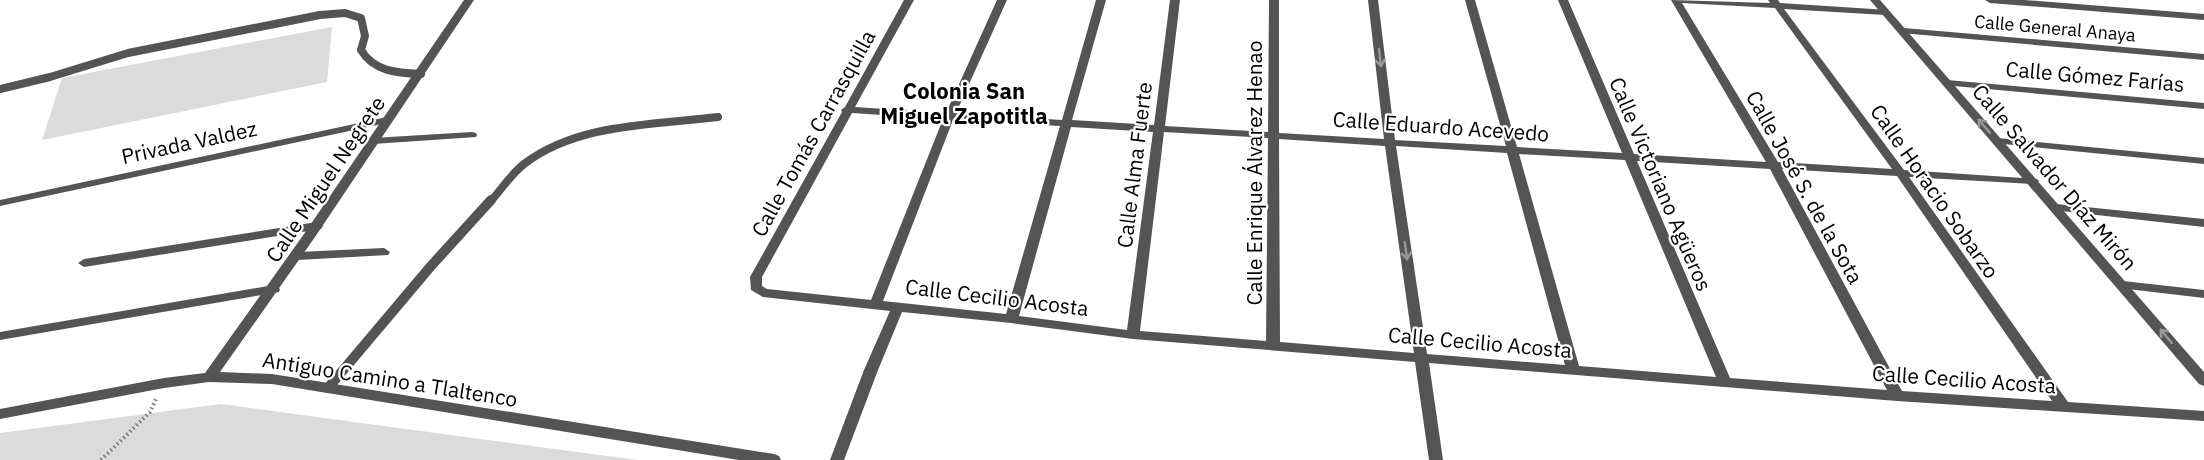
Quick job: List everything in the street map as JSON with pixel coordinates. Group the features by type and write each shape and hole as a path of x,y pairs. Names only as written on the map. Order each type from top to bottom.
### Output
{"street":[{"name":"Calle Miguel Negrete","path":"209,377 298,256 469,0"},
{"name":"Calle Tomás Carrasquilla","path":"756,287 756,277 846,110 909,0"},
{"path":"876,303 950,115 1002,0"},
{"path":"1011,319 1101,0"},
{"name":"Calle Alma Fuerte","path":"1133,335 1174,0"},
{"name":"Calle Enrique Álvarez Henao","path":"1273,347 1274,0"},
{"path":"1373,0 1390,141 1436,460"},
{"path":"1470,0 1574,371"},
{"name":"Calle Victoriano Agüeros","path":"1563,0 1628,158 1725,382"},
{"path":"1676,0 1774,2 1885,12"},
{"name":"Calle José S. de la Sota","path":"1676,0 1774,165 1897,396"},
{"name":"Calle Salvador Díaz Mirón","path":"1875,0 2203,379"},
{"path":"1990,0 2204,17"},
{"name":"Calle Horacio Sobarzo","path":"1774,2 1900,172 2063,406"},
{"name":"Calle General Anaya","path":"1904,31 2204,57"},
{"name":"Calle Gómez Farías","path":"1947,83 2204,106"},
{"name":"Calle Eduardo Acevedo","path":"846,110 2033,181"},
{"name":"Privada Valdez","path":"0,203 387,120"},
{"path":"373,141 472,135"},
{"path":"1997,141 2204,161"},
{"path":"2056,208 2204,223"},
{"path":"84,263 317,226"},
{"path":"298,256 384,252"},
{"path":"2123,285 2204,294"},
{"name":"Calle Cecilio Acosta","path":"756,287 763,292 876,303 1133,335 1897,396 2204,416"},
{"path":"0,336 274,290"},
{"path":"837,460 898,307"},
{"name":"Antiguo Camino a Tlaltenco","path":"0,414 164,383 209,377 272,379 774,460"}],"lane":[{"path":"0,89 50,77 128,53 320,15 345,13 361,18 365,36 361,50 371,63 386,70 421,74"},
{"path":"328,388 431,266 523,165 557,144 599,131 718,117"}],"path":[{"path":"101,460 150,411 164,383"}],"shaded area":[{"path":"332,27 327,82 42,140 62,78"},
{"path":"221,404 637,460 0,460 0,433"}],"district":[{"name":"Colonia San Miguel Zapotitla","path":"964,102"}]}
